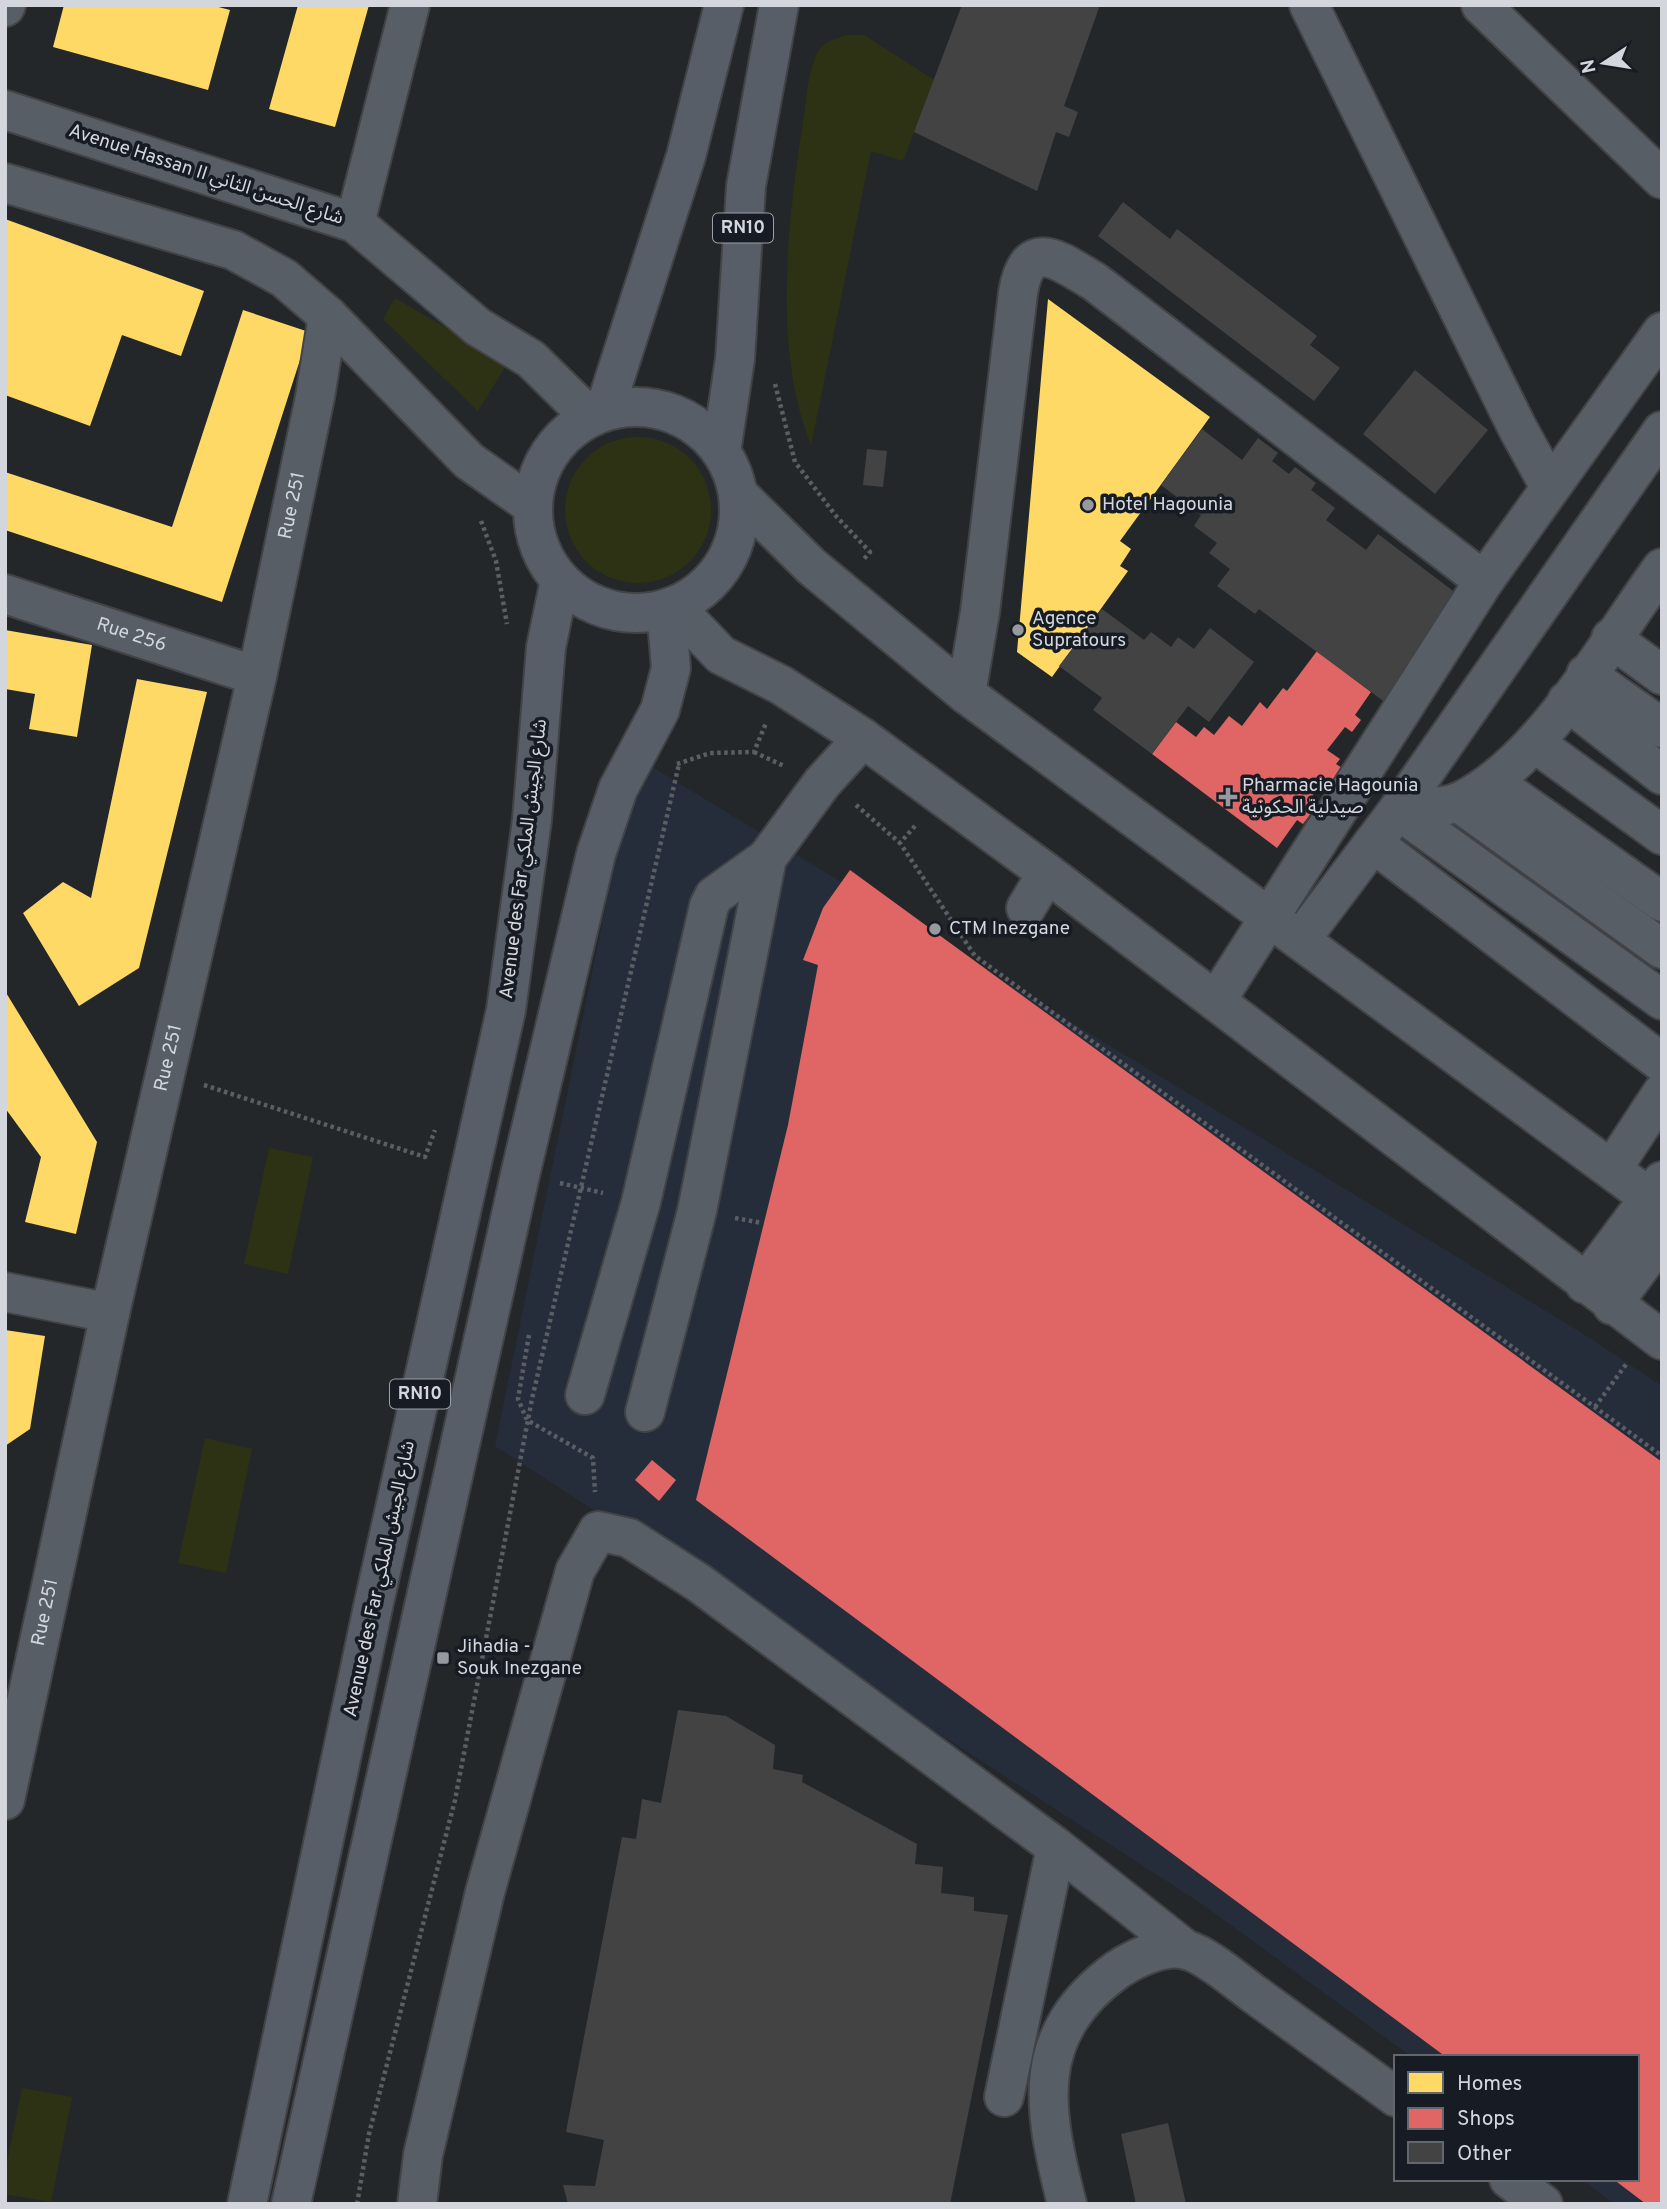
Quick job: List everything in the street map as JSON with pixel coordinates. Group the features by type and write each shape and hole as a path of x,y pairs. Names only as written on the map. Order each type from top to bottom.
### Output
{"main road":[{"path":"597,415 686,156 724,5"},
{"name":"RN10","path":"721,453 735,359 746,186 779,5"},
{"path":"636,407 669,412 698,428 721,453 733,475 739,495 739,522 725,561 698,593 671,608 629,613 609,610 582,598 560,580 545,558 536,533 533,506 541,470 561,439 597,415 636,407"},
{"name":"Avenue des Far شارع الجيش الملكي","path":"247,2204 373,1607 506,1010 533,820 546,647 560,580"},
{"name":"RN10","path":"291,2204 440,1530 596,854 618,789 660,710 671,668 671,608"}],"street":[{"path":"355,223 410,5"},
{"path":"1310,5 1517,427 1550,487"},
{"path":"1481,5 1662,179"},
{"name":"Avenue Hassan II شارع الحسن الثاني","path":"5,110 355,223 478,327 531,359 597,415"},
{"path":"5,183 233,250 284,278 328,316 469,461 533,506"},
{"path":"966,694 980,612 1021,274 1028,262 1039,256 1053,258 1095,282 1484,581"},
{"name":"Rue 251","path":"5,1800 110,1313 257,676 315,397 328,316"},
{"path":"1286,929 1484,581 1662,332"},
{"path":"1216,1001 1374,843 1662,431"},
{"path":"739,495 839,590 966,694 1612,1169 1658,1195 1598,1294"},
{"path":"1398,810 1458,802 1493,782 1536,744 1611,639 1651,607 1662,568"},
{"name":"Rue 256","path":"5,594 257,676"},
{"path":"671,608 721,654 781,685 863,738 1047,873 1656,1336"},
{"path":"1611,639 1662,675"},
{"path":"1576,688 1662,728"},
{"path":"1576,688 1662,775"},
{"path":"585,1395 642,1202 709,906 714,896 767,858 822,783 863,738"},
{"path":"1536,744 1662,835"},
{"path":"1493,782 1662,902"},
{"path":"1458,802 1662,949"},
{"path":"1398,810 1662,1000"},
{"path":"1374,843 1662,1063"},
{"path":"645,1412 696,1211 767,858"},
{"path":"1026,908 1047,873"},
{"path":"1612,1169 1662,1093"},
{"path":"1598,1294 1662,1237"},
{"path":"5,1292 110,1313"},
{"path":"417,2204 423,2155 485,1892 575,1571 598,1531 629,1538 699,1583 1056,1847 1186,1950 1222,1970 1394,2096"},
{"path":"1004,2097 1056,1847"},
{"path":"1067,2204 1050,2137 1048,2102 1051,2068 1059,2034 1075,2007 1098,1985 1124,1966 1151,1952 1186,1950"},
{"path":"1512,2181 1543,2204"}],"path":[{"path":"774,374 795,462 836,516 870,552 839,590"},
{"path":"477,515 496,561 508,634"},
{"path":"669,768 710,753 754,752 781,685"},
{"path":"357,2204 369,2134 455,1800 532,1399 680,763 660,710"},
{"path":"940,794 900,844 975,956 1662,1456"},
{"path":"167,1073 425,1157"},
{"path":"1594,1407 1656,1336"}],"shaded area":[{"path":"649,765 1585,1335 1662,1386 1662,2204 1615,2204 1584,2181 1639,2181 1639,2055 1409,2055 1202,1904 495,1446 621,831"}],"green space":[{"path":"848,35 864,35 934,80 903,161 871,151 811,445 799,407 787,326 792,201 812,65 826,43"},
{"path":"395,298 507,364 478,411 383,319"},
{"path":"638,437 666,442 690,458 706,482 711,510 706,538 690,562 666,578 638,583 610,578 586,562 570,538 565,510 570,482 586,458 610,442"},
{"path":"269,1148 313,1157 288,1274 244,1264"},
{"path":"205,1438 252,1449 226,1573 178,1563"},
{"path":"22,2088 72,2097 51,2202 5,2194 5,2173"}],"building: Homes":[{"path":"64,5 211,5 230,10 208,90 53,47"},
{"path":"298,5 369,5 335,127 269,109"},
{"path":"5,219 204,291 181,356 122,335 90,426 5,395"},
{"path":"1048,299 1210,417 1120,541 1131,549 1120,566 1128,571 1052,677 1017,652"},
{"path":"243,310 309,332 222,602 5,530 5,472 172,527"},
{"path":"5,630 92,645 77,737 29,729 35,694 5,689"},
{"path":"137,679 207,692 139,968 79,1006 23,913 63,882 91,898"},
{"path":"5,991 97,1142 76,1234 25,1222 41,1157 5,1108"},
{"path":"5,1330 45,1336 30,1429 5,1446"}],"building: Shops":[{"path":"1317,651 1371,692 1355,715 1361,720 1352,732 1345,727 1327,750 1340,759 1336,764 1345,770 1332,786 1324,780 1311,798 1318,804 1303,824 1297,820 1277,848 1152,754 1176,722 1196,737 1204,727 1214,735 1229,716 1242,726 1260,702 1267,709 1283,688 1287,691"},
{"path":"850,870 1662,1462 1662,2204 1646,2204 1616,2181 1639,2181 1639,2055 1443,2055 696,1500 788,1125 818,965 803,960 823,908"},
{"path":"652,1460 676,1480 659,1501 635,1480"}],"building: Other":[{"path":"962,5 1100,5 1064,106 1078,112 1069,137 1056,132 1037,191 914,132"},
{"path":"1123,202 1170,239 1177,229 1317,336 1310,345 1340,368 1314,401 1098,236"},
{"path":"1415,370 1488,430 1435,494 1363,434"},
{"path":"1202,429 1242,460 1258,438 1278,453 1272,461 1289,474 1295,467 1316,483 1311,490 1335,508 1326,520 1366,550 1378,534 1461,597 1390,706 1259,609 1255,614 1217,586 1230,569 1209,553 1217,543 1194,526 1201,515 1161,485"},
{"path":"867,449 887,451 883,487 863,485"},
{"path":"1102,609 1144,640 1151,632 1171,647 1178,637 1194,649 1210,628 1254,662 1209,722 1188,706 1152,754 1093,710 1102,698 1059,666"},
{"path":"678,1710 726,1716 775,1745 773,1769 803,1775 802,1782 917,1844 915,1864 943,1867 941,1893 974,1897 974,1911 1008,1915 950,2204 568,2204 563,2185 595,2186 604,2140 566,2132 622,1837 636,1839 642,1799 661,1803"},
{"path":"1168,2123 1186,2204 1136,2204 1121,2134"}],"place":[{"name":"Hotel Hagounia","path":"1088,505"},
{"name":"Agence Supratours","path":"1018,630"},
{"name":"Pharmacie Hagounia صيدلية الحكونية","path":"1228,797"},
{"name":"CTM Inezgane","path":"935,929"},
{"name":"Jihadia - Souk Inezgane","path":"443,1658"}]}
